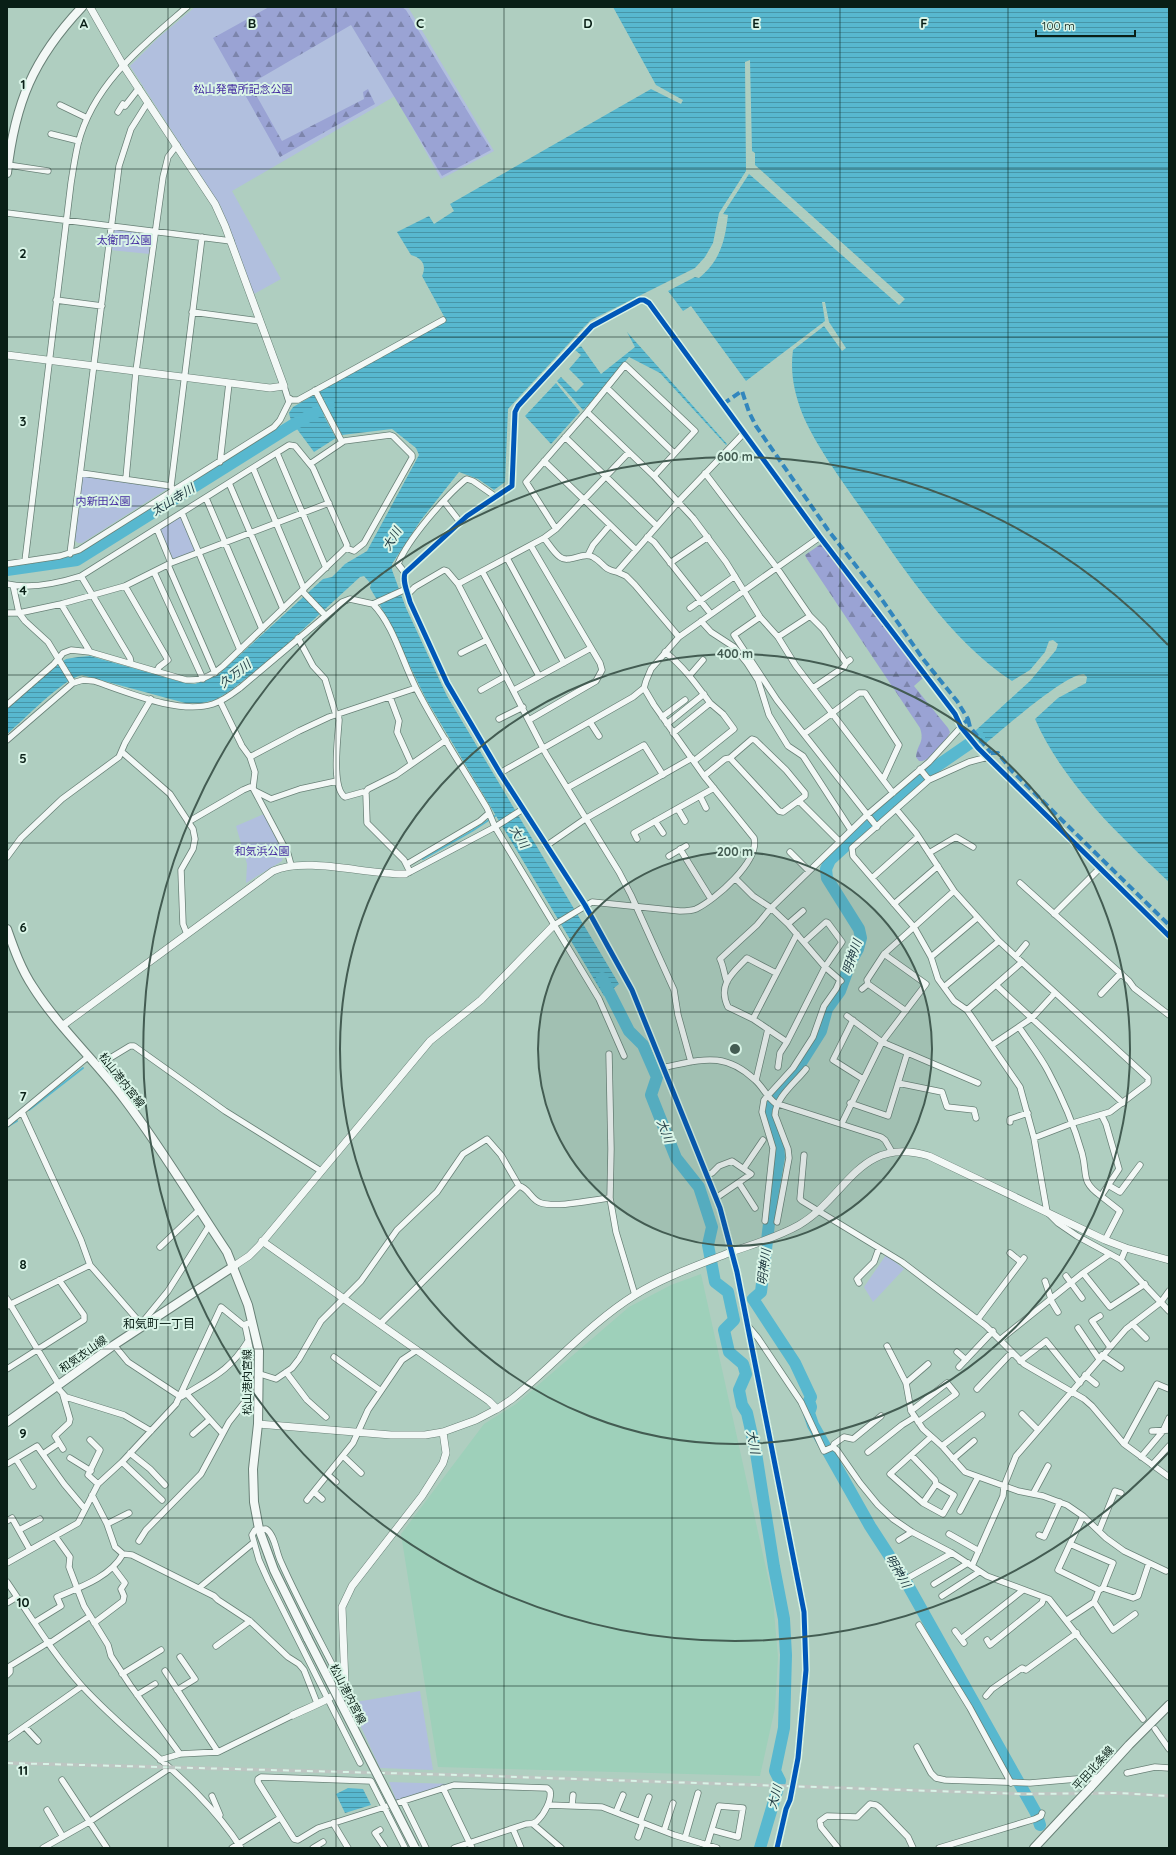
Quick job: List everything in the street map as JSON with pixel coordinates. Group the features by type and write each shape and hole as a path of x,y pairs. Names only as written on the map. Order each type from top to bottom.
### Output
{"main road":[{"path":"8,163 16,120 35,69 52,42 82,7"},
{"name":"松山港内宮線","path":"7,929 21,966 32,986 62,1026 89,1056 153,1138 234,1266 248,1305 249,1323 260,1351 258,1424 253,1469 254,1502 259,1529 274,1570 415,1848"},
{"name":"和気衣山線","path":"7,1422 59,1388 142,1325 234,1266"},
{"name":"平田北条線","path":"1034,1848 1129,1744 1169,1705"}],"street":[{"path":"7,564 70,554 87,546 172,488 220,462 274,427 280,420 289,398 231,241 215,204 123,65 90,7"},
{"path":"25,561 66,220 78,141 87,118 104,88 123,65 187,7"},
{"path":"118,112 122,104 125,106 139,88"},
{"path":"70,554 119,166 131,129 148,102"},
{"path":"60,105 87,118"},
{"path":"51,134 78,141"},
{"path":"126,478 136,371 165,167 171,151 177,145"},
{"path":"8,163 48,171"},
{"path":"7,213 231,241"},
{"path":"172,488 202,237"},
{"path":"56,300 102,306"},
{"path":"777,1848 794,1786 806,1670 806,1649 801,1597 747,1326 716,1198 665,1067 632,990 546,846 522,810 447,683 406,591 404,576 405,572 460,522 512,486 514,412 518,406 592,326 640,300 644,300 649,303 820,537 955,714 961,727 967,735 978,748 1169,936"},
{"path":"192,312 260,320"},
{"path":"289,398 292,400 298,400 443,320"},
{"path":"7,355 270,388 284,386"},
{"path":"556,528 526,482 587,412 625,364 695,431 654,476"},
{"path":"220,462 229,383"},
{"path":"607,388 674,453"},
{"path":"315,390 342,442"},
{"path":"587,412 679,501 735,576 760,617 778,637 796,666 893,793"},
{"path":"617,572 679,501 744,433"},
{"path":"310,464 342,442 390,435 393,436 412,455 364,543 354,551 346,548"},
{"path":"565,437 657,526"},
{"path":"7,705 60,660 67,651 71,650 90,652 186,680 196,680 203,679 215,672 240,650 304,591 346,548 346,541 310,464 295,446 290,445 81,576 66,581 19,586 10,584 19,613 25,621 48,642 60,660 73,682"},
{"path":"458,584 544,538 556,528 629,452"},
{"path":"277,453 326,568"},
{"path":"544,461 636,550"},
{"path":"253,468 304,591 324,614"},
{"path":"705,473 778,568 810,616 823,628 848,662 844,667 813,688"},
{"path":"81,474 126,478 172,488"},
{"path":"405,572 398,564 400,560 430,518 462,483 469,480 496,497"},
{"path":"229,483 283,609"},
{"path":"206,498 262,629"},
{"path":"7,613 19,613 61,604 125,586 170,564 199,552 329,503"},
{"path":"446,504 460,522"},
{"path":"182,513 240,650"},
{"path":"588,556 593,545 610,525"},
{"path":"157,529 215,672"},
{"path":"647,537 654,542 711,614"},
{"path":"500,773 633,698 644,688 651,669 679,637 820,537"},
{"path":"544,538 560,557 564,559 584,555 593,556 607,570 626,576 679,637"},
{"path":"670,563 708,538"},
{"path":"529,720 596,681 602,670 600,663 530,546"},
{"path":"507,558 564,663"},
{"path":"7,740 73,682 82,680 94,681 150,699 187,707 202,706 220,701 240,688 324,614 342,602 350,600 374,604 415,588 444,570 447,571 458,584 544,749 584,819 619,872 637,907 674,990 678,1015 691,1062"},
{"path":"482,571 539,676"},
{"path":"154,572 203,679"},
{"path":"81,576 130,658 131,663"},
{"path":"690,608 735,576"},
{"path":"125,586 168,660 159,667 157,671"},
{"path":"61,604 90,652"},
{"path":"374,604 388,628 416,688 487,808 489,815 599,999 624,1056"},
{"path":"778,637 810,616"},
{"path":"760,617 734,635 777,700 876,826"},
{"path":"701,621 711,632 734,647 748,663 758,680 769,715 788,746 803,756 851,830"},
{"path":"298,638 313,666 325,679 339,720 337,781 342,796 345,797 365,793 368,789 396,775 411,763 446,740"},
{"path":"461,653 487,640"},
{"path":"514,690 591,648"},
{"path":"546,846 584,819 693,760 734,729 723,714 710,702 690,675 666,652"},
{"path":"690,675 703,660"},
{"path":"481,690 506,676"},
{"path":"250,757 299,731 337,714 416,688"},
{"path":"234,1266 249,1256 430,1041 481,1000 555,924 592,902 688,911 695,909 711,899 735,878 749,860 755,848 755,843 750,832 704,776 662,717 644,688"},
{"path":"804,734 831,712 860,692 865,693 899,745 883,780"},
{"path":"667,724 704,694"},
{"path":"390,697 399,721 397,732 411,763"},
{"path":"7,857 21,838 62,799 116,760 122,752 124,743 150,699"},
{"path":"662,717 685,700"},
{"path":"220,701 242,746 250,757 255,772 254,789 288,854 291,865"},
{"path":"673,733 710,702"},
{"path":"499,719 523,708"},
{"path":"590,722 599,736"},
{"path":"727,982 724,968 720,959 758,925 771,908 839,841 921,770 961,727"},
{"path":"704,776 725,759 730,758 752,739 755,740 786,770 805,793 805,796 783,812 779,811 730,758"},
{"path":"567,788 644,745 663,775"},
{"path":"122,752 170,794 193,829 195,839 193,849 180,870 183,924 187,934"},
{"path":"988,757 969,762 928,780 852,848 853,856 914,927 930,957 938,979 954,1001 967,1010 1020,1087 1034,1138 1046,1212 1058,1223 1077,1236 1121,1260 1169,1311"},
{"path":"921,770 928,780"},
{"path":"264,808 271,799 300,789 337,781"},
{"path":"188,822 248,788 254,789 271,799"},
{"path":"637,838 634,833 714,788"},
{"path":"365,793 367,823 407,864 408,873"},
{"path":"700,796 706,808"},
{"path":"799,801 839,841"},
{"path":"678,809 685,821"},
{"path":"896,809 918,837 954,892 999,941 1148,1078 1148,1083 1123,1103 1102,1116 1072,1123 1034,1138"},
{"path":"62,1026 273,872 291,865 408,873 522,810"},
{"path":"407,864 489,815"},
{"path":"655,821 663,833"},
{"path":"872,878 918,837"},
{"path":"929,853 956,837 973,847"},
{"path":"670,856 686,846"},
{"path":"680,849 711,899"},
{"path":"790,852 809,871"},
{"path":"894,904 938,866"},
{"path":"1054,914 1100,868"},
{"path":"735,878 753,896 771,908 788,924 825,967 840,980 836,989 824,1006 813,1036 793,1068 764,1100 762,1112 771,1139 772,1159 765,1221"},
{"path":"1020,883 1121,974 1134,988 1169,1015"},
{"path":"868,984 867,980 884,954 954,892"},
{"path":"788,924 803,911"},
{"path":"930,957 978,918"},
{"path":"778,1067 780,1053 825,967 842,942 826,922 804,942"},
{"path":"753,1019 797,934"},
{"path":"944,987 999,941"},
{"path":"1016,956 1026,944"},
{"path":"842,1123 850,1103 882,1042 926,984 884,954"},
{"path":"776,973 747,958 730,975 724,993 728,1007 753,1019 787,1042"},
{"path":"967,1010 1022,962"},
{"path":"1101,994 1121,974"},
{"path":"862,988 868,984"},
{"path":"868,984 906,1011"},
{"path":"996,984 1123,1103"},
{"path":"992,1045 1032,1018 1055,993"},
{"path":"848,1016 882,1042 907,1054 978,1083"},
{"path":"853,1020 833,1060 863,1079"},
{"path":"1019,1028 1048,1071 1072,1123 1084,1163 1085,1178 1090,1188 1120,1211 1105,1240"},
{"path":"756,1080 768,1029"},
{"path":"97,1066 130,1046 134,1046 225,1111 321,1171"},
{"path":"609,1054 611,1149 610,1198 616,1232 635,1295"},
{"path":"850,1103 888,1116 907,1054"},
{"path":"7,1124 89,1056"},
{"path":"665,1067 691,1062 718,1060 730,1062 756,1080 767,1097 776,1104 842,1123 881,1137 885,1140 892,1152"},
{"path":"777,1222 788,1171 789,1158 788,1149 775,1115 776,1104 806,1069"},
{"path":"898,1083 942,1092 947,1107 974,1110 976,1118"},
{"path":"22,1112 81,1240 90,1265 142,1325 168,1291 209,1226"},
{"path":"1010,1122 1010,1119 1028,1113"},
{"path":"1101,1196 1119,1169 1106,1124 1102,1116"},
{"path":"260,1374 276,1379 292,1368 299,1360 321,1321 361,1281 397,1230 437,1192 463,1154 487,1139 501,1155 519,1186 524,1187 535,1200 540,1203 555,1205 610,1198"},
{"path":"744,1168 763,1140"},
{"path":"258,1424 408,1436 443,1432 476,1420 497,1409 522,1391 608,1315 635,1295 661,1281 775,1236 799,1224 819,1211 863,1165 873,1159 892,1152 904,1151 929,1156 1105,1240 1126,1248 1169,1260"},
{"path":"801,1158 800,1199 802,1202 902,1262 993,1331 1020,1361 1072,1392 1092,1406 1124,1444 1169,1477"},
{"path":"707,1175 712,1173 719,1166 732,1161 751,1174 716,1198"},
{"path":"1108,1185 1120,1192 1140,1164"},
{"path":"739,1183 755,1208"},
{"path":"380,1324 519,1186"},
{"path":"160,1247 199,1210"},
{"path":"262,1241 489,1400 497,1409"},
{"path":"859,1283 857,1279 874,1262 879,1248"},
{"path":"1121,1260 1126,1248"},
{"path":"978,1319 1023,1260 1010,1253"},
{"path":"1001,1339 1051,1297 1110,1254"},
{"path":"9,1305 90,1265"},
{"path":"1083,1273 1110,1307 1145,1284"},
{"path":"1066,1276 1082,1298"},
{"path":"7,1369 84,1320 84,1315 59,1280"},
{"path":"1045,1281 1052,1302 1058,1312"},
{"path":"934,1584 970,1565 979,1551 1003,1496 1004,1486 1016,1456 1110,1347 1132,1324 1160,1302 1169,1291"},
{"path":"7,1299 9,1305 38,1350 59,1388 66,1397 124,1415 151,1431"},
{"path":"139,1540 146,1530 201,1474 222,1433 248,1398 251,1370 248,1341 249,1323 243,1325 221,1307 180,1397"},
{"path":"1100,1316 1092,1321 1110,1347"},
{"path":"1132,1324 1146,1338"},
{"path":"747,1326 758,1338 800,1402 824,1451 830,1449 837,1450 860,1483 878,1505 893,1519 912,1532 952,1553 980,1572 1049,1599 1077,1633 1113,1683 1143,1719"},
{"path":"1078,1328 1101,1357 1121,1368"},
{"path":"959,1367 993,1331"},
{"path":"7,1563 75,1525 98,1484 122,1462 180,1397 225,1370 239,1356 248,1341"},
{"path":"1020,1361 1046,1341 1080,1383"},
{"path":"114,1345 128,1362 180,1397"},
{"path":"887,1346 906,1383 911,1411 931,1437 942,1446 964,1472 1018,1491 1043,1496 1060,1502 1083,1516 1124,1551 1166,1571"},
{"path":"307,1500 353,1443 368,1410 402,1360 417,1350"},
{"path":"957,1352 966,1360"},
{"path":"977,1389 1012,1352"},
{"path":"334,1357 381,1391"},
{"path":"906,1383 928,1364"},
{"path":"286,1372 307,1400 326,1417"},
{"path":"1085,1375 1096,1384"},
{"path":"868,1452 902,1425 917,1420 956,1394 947,1383 911,1411"},
{"path":"1124,1444 1157,1384 1169,1389"},
{"path":"59,1388 70,1419 69,1423 55,1436 63,1449"},
{"path":"186,1393 222,1433"},
{"path":"1022,1414 1038,1430"},
{"path":"942,1446 982,1415"},
{"path":"830,1449 844,1437 853,1439 880,1416"},
{"path":"1141,1457 1166,1430 1169,1418"},
{"path":"194,1434 209,1420"},
{"path":"1152,1431 1166,1430"},
{"path":"160,1760 180,1754 218,1752 328,1698 343,1689 345,1684 342,1607 346,1596 352,1586 422,1496 443,1463 446,1453 443,1432"},
{"path":"911,1455 935,1480 936,1484 954,1496 943,1514 923,1503 890,1474 911,1455 931,1437"},
{"path":"90,1440 100,1450 88,1475 98,1484"},
{"path":"953,1459 974,1441"},
{"path":"43,1454 59,1443"},
{"path":"7,1464 37,1446 64,1484 85,1509"},
{"path":"1152,1465 1169,1446"},
{"path":"130,1453 150,1469 165,1485"},
{"path":"342,1456 361,1473"},
{"path":"70,1458 91,1471"},
{"path":"16,1459 33,1486"},
{"path":"122,1462 162,1500"},
{"path":"1033,1494 1048,1466"},
{"path":"328,1474 336,1482"},
{"path":"960,1511 978,1477"},
{"path":"923,1503 936,1484"},
{"path":"314,1492 322,1499"},
{"path":"1099,1531 1115,1492 1121,1493"},
{"path":"92,1495 107,1524 115,1547 123,1554 132,1555 214,1596 250,1621 288,1657 302,1666 317,1703"},
{"path":"1039,1535 1044,1537 1060,1502"},
{"path":"107,1524 129,1512"},
{"path":"1083,1516 1058,1570 1101,1589 1133,1598 1138,1596 1149,1563"},
{"path":"7,1521 12,1518 30,1550"},
{"path":"19,1530 40,1519"},
{"path":"344,1670 334,1668 278,1557 270,1532 266,1529 255,1530 252,1535 253,1543 268,1580 360,1763"},
{"path":"899,1540 912,1532"},
{"path":"949,1534 979,1551"},
{"path":"55,1536 70,1557 69,1566 77,1588 90,1616 122,1674 180,1754"},
{"path":"199,1588 253,1543"},
{"path":"1067,1620 1094,1602 1113,1563 1070,1544"},
{"path":"908,1578 952,1553"},
{"path":"35,1622 62,1606 57,1597 77,1588 114,1567 123,1554"},
{"path":"94,1623 123,1601 121,1589 125,1583 114,1567"},
{"path":"942,1596 980,1572"},
{"path":"7,1582 82,1686 170,1768 219,1817 239,1846"},
{"path":"955,1632 962,1641 1023,1590"},
{"path":"7,1603 17,1596"},
{"path":"987,1640 990,1645 1042,1603 1044,1597"},
{"path":"1094,1602 1112,1630 1135,1614"},
{"path":"7,1675 10,1672 10,1666 90,1616"},
{"path":"216,1646 250,1621"},
{"path":"919,1625 970,1708 1013,1783"},
{"path":"986,1696 992,1689 1022,1668 1026,1670 1077,1633"},
{"path":"122,1674 161,1650"},
{"path":"177,1690 195,1679 180,1657"},
{"path":"165,1671 218,1752"},
{"path":"137,1696 155,1684"},
{"path":"7,1739 82,1686"},
{"path":"25,1727 38,1741"},
{"path":"1155,1729 1169,1750"},
{"path":"917,1747 931,1773 936,1778 945,1780 1030,1784 1100,1777"},
{"path":"1127,1773 1155,1767 1169,1768"},
{"path":"43,1848 53,1846 62,1837 89,1822 170,1768"},
{"path":"405,1848 384,1807 371,1781 261,1777 258,1779 258,1782 280,1818 294,1839 298,1840 318,1828 384,1807 403,1802 456,1784 547,1788 551,1794 548,1805 538,1820 533,1824 513,1828 471,1845 454,1848"},
{"path":"62,1780 107,1848"},
{"path":"443,1788 471,1845"},
{"path":"685,1838 698,1793"},
{"path":"572,1806 573,1795"},
{"path":"616,1812 623,1795"},
{"path":"212,1796 220,1814 219,1817"},
{"path":"638,1836 641,1822 650,1797"},
{"path":"403,1802 426,1848"},
{"path":"664,1831 673,1803"},
{"path":"838,1848 821,1827 820,1821 827,1816 857,1817 870,1804 873,1804 879,1807 908,1837 913,1848"},
{"path":"548,1805 602,1807 664,1831 717,1848"},
{"path":"707,1845 719,1806 743,1808 738,1837 712,1830"},
{"path":"47,1810 62,1837"},
{"path":"939,1848 1035,1819 1041,1816 1042,1813"},
{"path":"232,1848 239,1846 280,1818"},
{"path":"333,1823 348,1848"},
{"path":"533,1824 557,1847"},
{"path":"513,1828 521,1848"},
{"path":"380,1830 375,1833 385,1848"},
{"path":"314,1848 323,1842"}],"shaded area":[{"path":"701,1274 773,1600 778,1657 775,1708 760,1776 438,1767 401,1534 484,1424 516,1404 629,1307 671,1285"}],"green space":[{"name":"松山発電所記念公園","path":"195,7 408,7 494,151 441,179 395,96 232,191 281,279 252,295 221,207 130,66 158,38"},
{"path":"269,7 402,7 406,10 491,150 442,176 351,25 250,84 282,141 364,99 363,92 368,89 375,104 280,157 213,38"},
{"name":"太衛門公園","path":"113,227 153,233 150,254 110,250"},
{"name":"内新田公園","path":"82,475 166,487 167,489 82,543 78,543 73,539"},
{"path":"181,517 196,551 173,560 160,529"},
{"path":"821,544 825,546 923,678 914,686 950,732 942,746 928,759 919,761 916,757 922,737 920,728 805,555"},
{"name":"和気浜公園","path":"264,814 283,853 282,861 246,883 247,864 236,826"},
{"path":"886,1255 904,1269 873,1302 864,1287"},
{"path":"420,1691 433,1770 380,1768 350,1703"},
{"path":"389,1782 451,1784 397,1802"}],"water":[{"name":"久万川","path":"613,7 1169,7 1169,882 1112,827 1094,807 1061,765 1035,719 1058,698 1086,683 1087,677 1084,674 1075,676 1049,692 985,744 975,731 1030,681 1056,650 1058,644 1053,640 1049,641 1045,652 1030,670 1012,681 990,665 948,625 929,602 837,474 807,425 797,397 792,374 793,350 824,326 842,351 846,348 829,322 825,302 822,302 825,321 746,381 691,306 683,311 668,291 695,277 699,278 712,265 720,250 725,233 728,215 723,214 749,174 899,305 905,299 755,165 755,153 752,151 750,60 745,62 746,171 719,213 713,243 705,257 695,268 591,320 508,409 505,482 494,490 478,479 459,472 421,520 392,564 392,570 406,608 447,696 619,984 604,996 426,699 380,605 370,588 371,584 364,576 360,577 274,656 230,691 215,700 202,703 185,703 82,675 73,678 64,684 7,734 7,708 66,659 90,656 185,683 195,684 218,675 323,579 332,577 345,564 367,551 419,455 416,448 392,429 342,435 329,411 332,409 326,400 323,400 319,392 446,320 422,276 424,265 421,260 411,255 397,232 429,216 434,224 454,211 450,204 651,89 681,104 683,100 656,85"},
{"path":"627,332 727,444 726,445 660,373 629,357 583,410 557,381 561,377 576,392 584,384 569,369 581,355 575,350 581,346 601,374 635,347"},
{"path":"556,383 580,412 551,444 525,416"},
{"path":"314,395 319,405 321,405 325,413 323,414 336,438 314,452 291,421 289,413 293,407"},
{"path":"348,1788 363,1789 371,1805 345,1813 336,1794"}],"waterway":[{"name":"太山寺川","path":"7,570 77,560 291,426 329,405"},
{"name":"明神川","path":"979,737 921,777 830,860 826,869 827,878 859,929 861,938 858,949 851,961 840,991 827,1009 821,1031 797,1069 770,1104 769,1111 778,1142 779,1157 772,1198 761,1292 753,1299 795,1363 811,1397 809,1401 811,1407 809,1413 813,1425 870,1526 905,1580 1036,1813 1040,1825"},
{"path":"423,859 472,831 498,814"},
{"name":"大川","path":"602,978 629,1031 643,1045 657,1077 651,1095 676,1158 699,1187 712,1227 708,1245 715,1282 728,1292 734,1320 724,1330 729,1352 743,1364 746,1374 739,1390 742,1405 747,1413 756,1453 774,1567 784,1619 786,1655 784,1728 775,1771 780,1781 760,1848"},
{"path":"29,1110 83,1068"},
{"path":"7,1127 17,1121"}],"railway":[{"path":"7,1763 458,1775 1024,1794 1118,1793 1169,1796"}],"marked path":[{"path":"723,404 742,391 749,412 756,426 828,530 878,594 923,659 957,701 968,719 961,727"},
{"path":"968,719 970,727 991,753"},
{"path":"991,753 998,753 1012,771 1169,925"}],"cycle path":[{"path":"777,1848 786,1809 790,1800 798,1758 806,1670 804,1612 737,1272 720,1208 632,990 585,905 500,773 447,683 410,602 405,584 405,573 467,516 512,486 515,412 518,406 592,326 640,300 644,300 649,303 820,537 955,714 961,727 978,748 1169,936"}],"district":[{"name":"和気町一丁目","path":"159,1324"}]}
